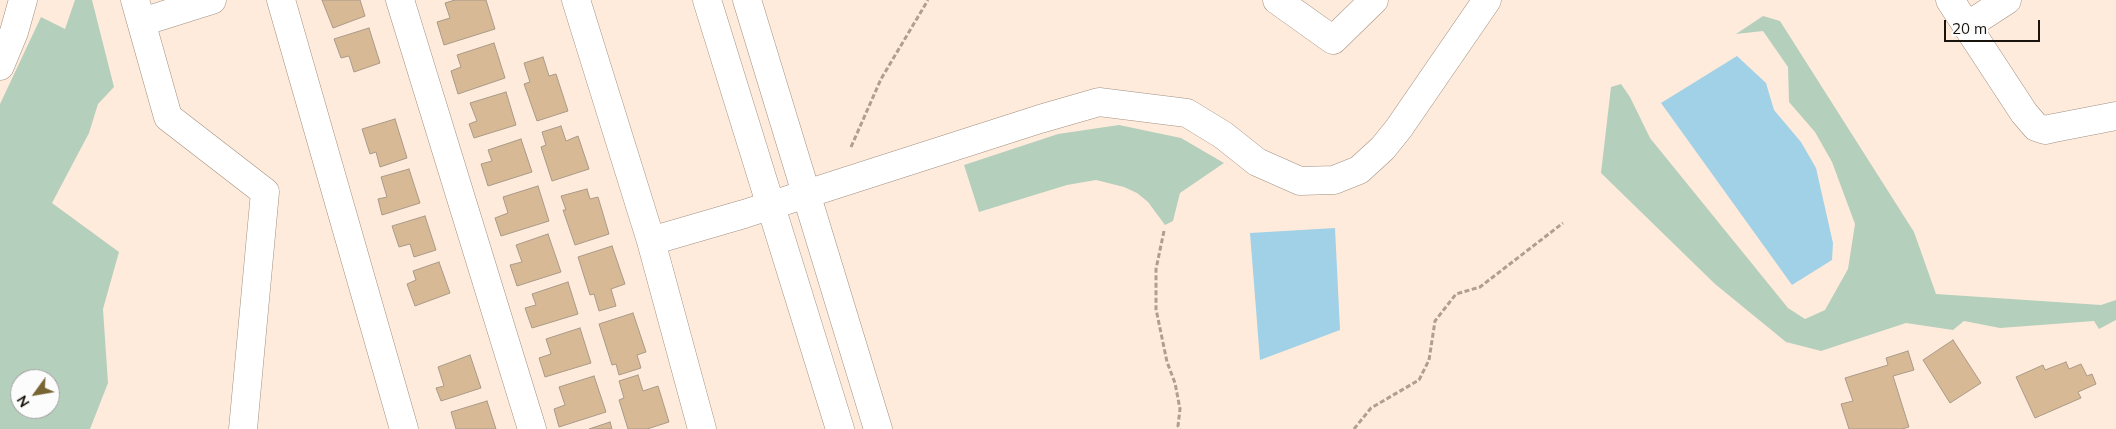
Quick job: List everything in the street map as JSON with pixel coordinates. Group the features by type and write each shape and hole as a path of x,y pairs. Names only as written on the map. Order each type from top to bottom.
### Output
{"street":[{"path":"0,66 14,32 23,0"},
{"path":"212,0 138,11 168,116 265,192 243,429"},
{"path":"282,0 404,429"},
{"path":"400,0 532,429"},
{"path":"576,0 651,241 702,429"},
{"path":"707,0 840,429"},
{"path":"747,0 878,429"},
{"path":"1277,0 1333,40 1374,0"},
{"path":"651,241 835,185 1040,118 1099,102 1187,113 1223,134 1257,162 1300,181 1334,180 1359,170 1383,148 1399,128 1487,0"},
{"path":"1950,0 2024,113 2036,127 2045,130 2116,116"},
{"path":"1967,26 2007,0"}],"path":[{"path":"835,185 880,79 928,0"},
{"path":"1354,429 1371,408 1419,380 1429,360 1435,321 1456,294 1480,287 1563,222"},
{"path":"1164,231 1156,269 1156,309 1167,362 1175,383 1180,408 1179,428 1172,429"}],"green space":[{"path":"75,0 92,0 114,87 98,104 89,133 52,203 119,252 103,309 108,383 90,429 0,429 0,104 41,17 65,29"},
{"path":"1763,16 1780,21 1914,232 1936,294 2101,305 2116,300 2116,320 2099,329 2094,321 2000,328 1964,321 1953,330 1906,323 1821,351 1786,342 1715,284 1601,173 1611,87 1621,84 1630,97 1650,138 1788,308 1805,319 1825,310 1848,269 1855,224 1832,162 1815,132 1789,102 1788,67 1763,31 1736,34"},
{"path":"1119,125 1181,138 1224,163 1180,193 1173,221 1165,225 1148,202 1137,193 1124,187 1096,180 1067,185 979,212 964,165 1058,134"}],"water":[{"path":"1737,56 1766,83 1774,110 1801,142 1816,168 1833,243 1832,260 1792,285 1661,103"},
{"path":"1335,228 1340,330 1260,360 1250,233"}],"building":[{"path":"322,0 360,0 365,16 333,28"},
{"path":"455,0 486,0 495,29 444,45 437,22 450,18 445,3"},
{"path":"369,28 380,63 354,72 349,56 341,58 334,39"},
{"path":"494,43 505,78 458,94 451,71 461,67 457,55"},
{"path":"543,57 549,76 556,74 568,111 537,121 524,84 530,82 524,63"},
{"path":"506,92 516,125 474,138 469,124 477,121 470,103"},
{"path":"395,119 407,158 380,167 376,152 370,154 362,129"},
{"path":"561,126 566,141 578,136 589,169 552,181 541,147 546,145 542,132"},
{"path":"521,139 532,172 488,186 481,164 492,161 488,150"},
{"path":"409,169 420,203 382,215 378,199 387,197 381,177"},
{"path":"538,186 549,221 501,236 495,218 508,213 503,197"},
{"path":"587,189 590,199 598,197 609,234 575,245 563,210 566,210 561,196"},
{"path":"425,216 436,250 414,257 410,244 399,247 392,226"},
{"path":"548,234 561,272 517,286 510,265 522,262 516,245"},
{"path":"612,246 625,284 611,289 616,306 599,311 594,294 590,295 578,257"},
{"path":"439,262 450,293 415,306 407,284 416,280 413,271"},
{"path":"568,282 578,314 532,328 525,308 536,305 532,294"},
{"path":"633,313 646,352 637,355 641,368 619,375 616,364 612,365 599,324"},
{"path":"580,328 591,363 545,377 539,358 551,354 546,339"},
{"path":"1953,340 1981,383 1950,403 1923,360"},
{"path":"1908,351 1914,370 1893,376 1909,427 1902,429 1849,429 1841,404 1853,401 1845,378 1888,365 1886,358"},
{"path":"470,355 481,388 441,401 436,388 444,386 438,367"},
{"path":"2066,362 2069,369 2081,364 2087,376 2092,374 2096,384 2078,392 2081,398 2035,418 2016,377 2043,365 2045,370"},
{"path":"638,375 643,391 658,386 669,422 647,429 628,429 619,400 624,398 619,381"},
{"path":"594,376 606,412 559,427 554,409 565,405 559,387"},
{"path":"487,401 496,429 456,429 451,412"},
{"path":"610,422 612,429 589,429"}]}
